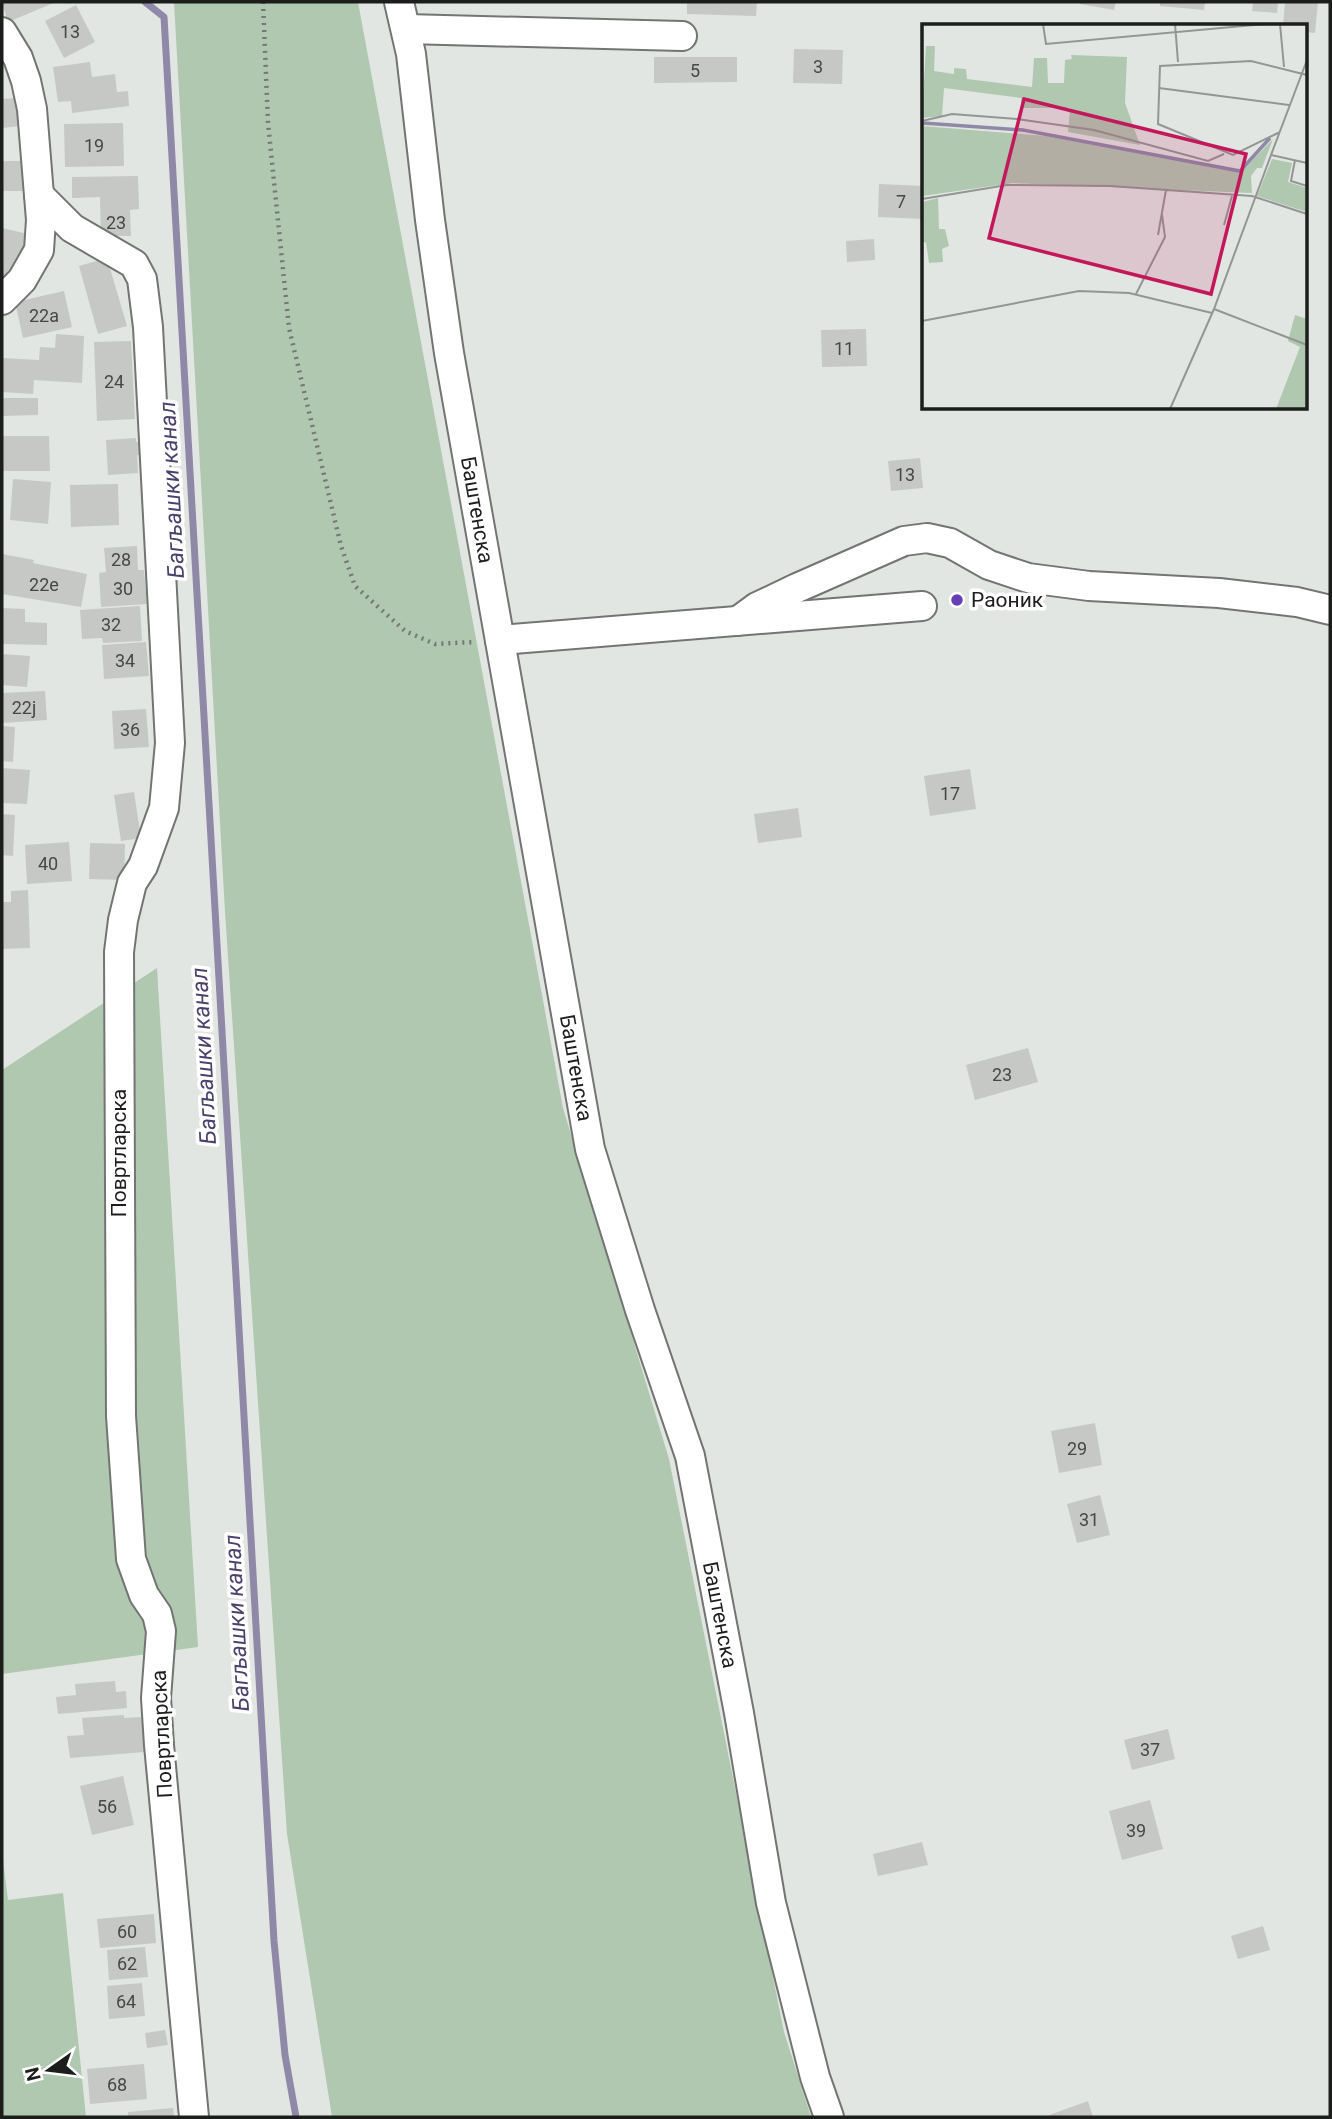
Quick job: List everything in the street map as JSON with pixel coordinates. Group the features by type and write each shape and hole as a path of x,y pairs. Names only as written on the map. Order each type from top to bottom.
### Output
{"street":[{"name":"Баштенска","path":"403,15 449,354 590,1149 640,1310 690,1455 739,1713 771,1903 815,2077 829,2117"},
{"path":"403,15 682,36"},
{"path":"2,32 18,58 26,80 36,133 40,250"},
{"name":"Повртларска","path":"39,195 72,228 134,264 142,279 148,327 170,743 164,808 143,866 132,883 119,952 121,1416 131,1559 161,1631 156,1698 158,1733 194,2117"},
{"path":"2,300 22,280 40,250 72,228"},
{"path":"738,621 757,607 821,577 904,541 927,538 950,543 989,565 1028,578 1089,586 1219,593 1330,610"},
{"path":"500,640 922,606"}],"path":[{"path":"263,2 268,123 289,328 341,546 355,586 405,631 435,644 500,640"}],"green space":[{"path":"174,2 358,2 563,1108 669,1459 784,2032 811,2117 332,2117 287,1834 225,912"},
{"path":"157,968 198,1647 2,1674 2,1070"},
{"path":"2,1852 8,1900 63,1893 86,2117 2,2117"}],"building":[{"path":"2,2 56,2 8,22"},
{"path":"687,2 757,2 756,16 687,14"},
{"path":"1080,2 1116,2 1114,10"},
{"path":"1160,2 1205,2 1204,10 1160,6"},
{"path":"1253,2 1278,2 1277,13 1252,11"},
{"path":"1285,2 1318,2 1315,33 1308,32 1308,24 1283,24"},
{"path":"76,5 95,42 64,58 45,21"},
{"path":"794,49 843,50 842,84 793,83"},
{"path":"654,57 737,57 737,82 654,83"},
{"path":"90,62 92,77 115,74 117,92 128,91 129,106 72,113 71,101 58,102 53,67"},
{"path":"17,98 20,126 2,128 2,99"},
{"path":"123,123 124,166 65,167 64,124"},
{"path":"2,161 27,161 27,191 2,191"},
{"path":"138,176 139,209 130,210 131,236 101,236 100,197 72,198 72,177"},
{"path":"879,184 922,186 922,219 878,217"},
{"path":"2,228 28,234 20,271 2,282"},
{"path":"874,239 875,260 847,262 846,241"},
{"path":"107,258 127,326 98,334 79,266"},
{"path":"64,291 72,327 23,338 15,302"},
{"path":"866,329 867,366 822,367 821,330"},
{"path":"56,334 84,336 82,383 34,380 33,394 2,392 2,358 39,360 40,347 55,348"},
{"path":"131,341 135,419 97,421 94,342"},
{"path":"2,398 38,398 38,415 2,416"},
{"path":"2,436 49,436 50,471 2,471"},
{"path":"136,438 136,442 142,441 143,455 137,455 138,473 108,475 106,440"},
{"path":"920,458 923,488 891,491 888,461"},
{"path":"13,479 51,482 48,524 10,520"},
{"path":"118,484 119,525 71,527 70,485"},
{"path":"137,546 138,570 144,570 147,604 101,607 99,573 106,572 104,548"},
{"path":"2,554 87,574 81,607 2,594"},
{"path":"140,606 142,641 103,643 102,638 82,639 80,610"},
{"path":"2,608 25,609 25,622 47,623 47,645 2,644"},
{"path":"146,642 149,676 104,679 102,645"},
{"path":"2,654 30,656 27,687 2,685"},
{"path":"45,691 47,720 2,723 2,693"},
{"path":"146,709 149,747 114,749 112,711"},
{"path":"2,726 15,727 13,762 2,761"},
{"path":"2,768 30,770 27,804 2,803"},
{"path":"970,769 976,809 930,816 924,776"},
{"path":"134,792 141,838 121,841 114,795"},
{"path":"798,808 802,837 758,843 754,814"},
{"path":"2,814 15,815 13,856 2,855"},
{"path":"69,842 72,881 27,884 25,845"},
{"path":"90,843 125,844 124,880 89,879"},
{"path":"28,890 30,948 2,949 3,902 11,902 11,891"},
{"path":"1028,1048 1038,1082 975,1100 966,1065"},
{"path":"1095,1423 1102,1465 1059,1473 1051,1431"},
{"path":"1100,1495 1110,1535 1077,1543 1067,1504"},
{"path":"115,1681 116,1692 126,1691 127,1708 58,1714 56,1697 76,1695 75,1684"},
{"path":"124,1715 124,1718 142,1717 145,1752 70,1758 67,1736 84,1735 82,1718"},
{"path":"1168,1729 1175,1759 1132,1770 1124,1740"},
{"path":"123,1776 134,1825 92,1835 80,1786"},
{"path":"1150,1800 1163,1849 1122,1860 1109,1811"},
{"path":"922,1842 928,1865 878,1876 873,1854"},
{"path":"154,1914 156,1943 100,1948 97,1919"},
{"path":"1263,1926 1270,1950 1238,1959 1231,1936"},
{"path":"145,1947 148,1977 109,1980 107,1950"},
{"path":"142,1983 145,2016 109,2019 107,1986"},
{"path":"165,2030 168,2045 147,2048 145,2033"},
{"path":"144,2064 147,2099 90,2104 87,2069"},
{"path":"1088,2101 1093,2117 1044,2117"},
{"path":"173,2108 174,2117 128,2117 128,2112"}],"waterway":[{"name":"Багљашки канал","path":"145,2 164,17 274,1941 285,2055 296,2117"}],"place":[{"name":"Раоник","path":"957,600"}]}
